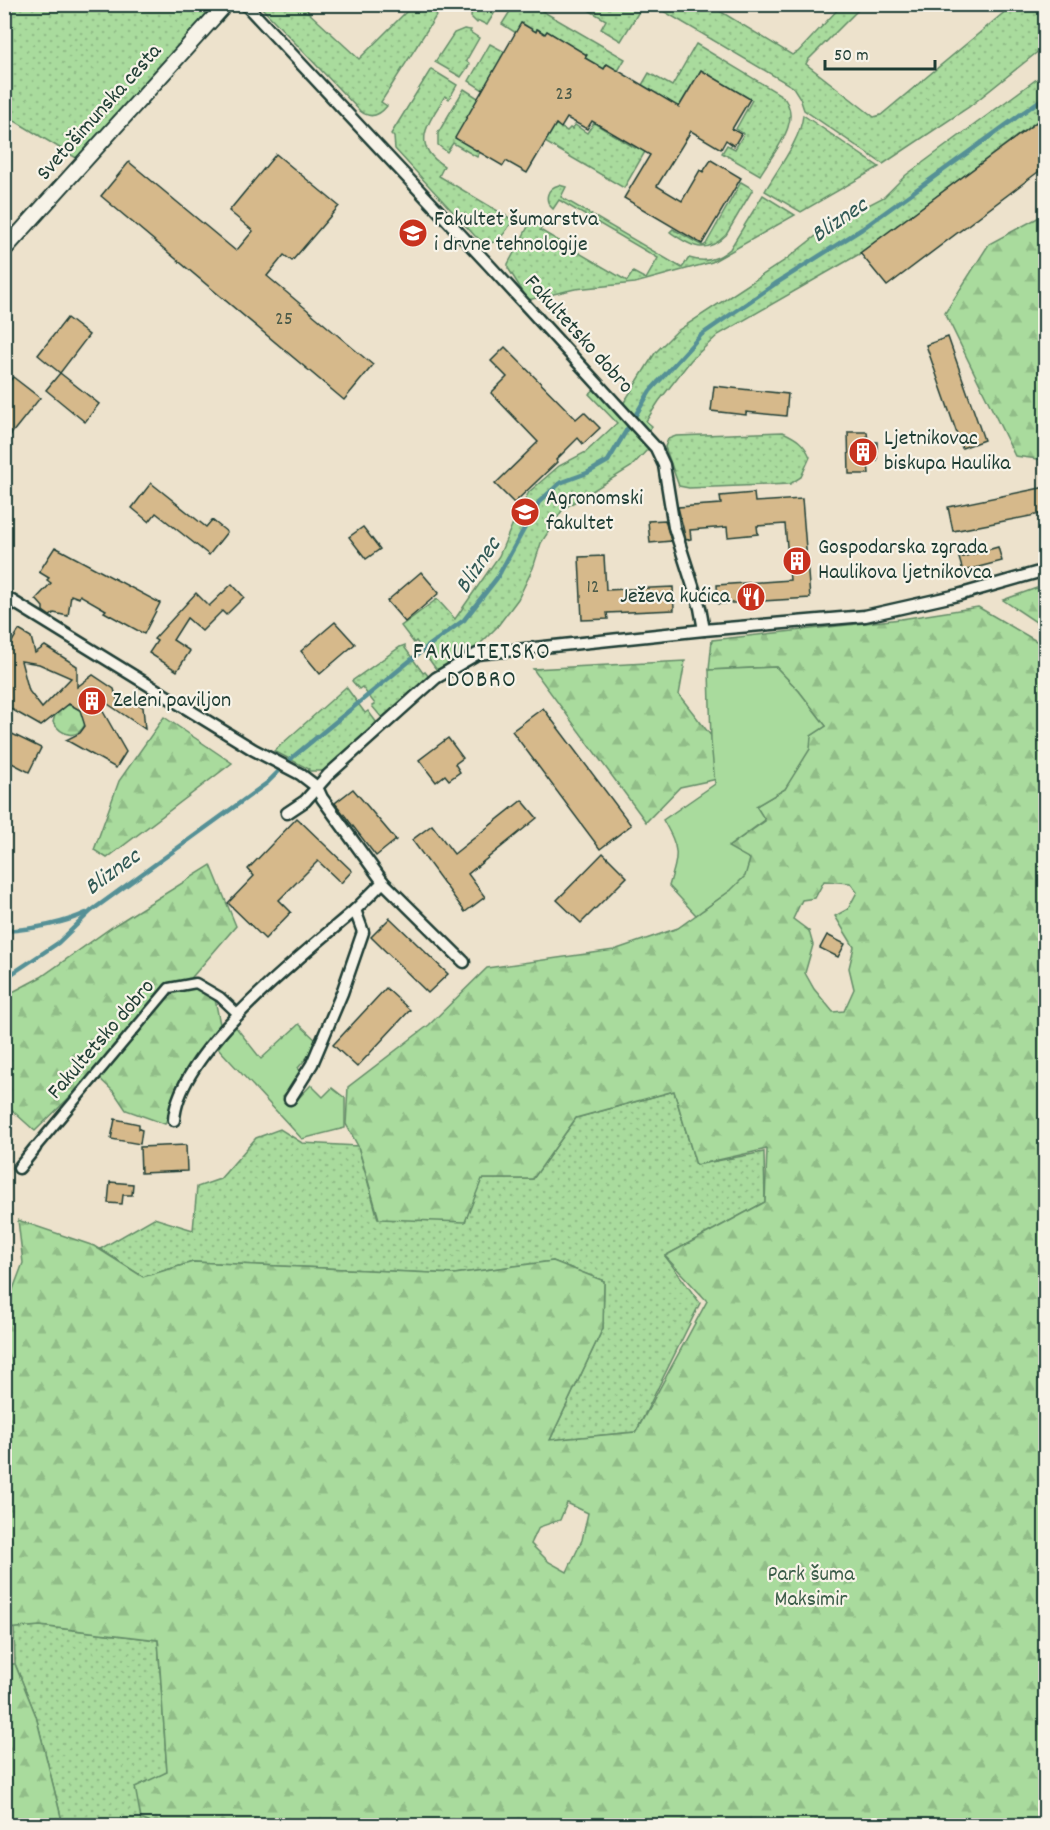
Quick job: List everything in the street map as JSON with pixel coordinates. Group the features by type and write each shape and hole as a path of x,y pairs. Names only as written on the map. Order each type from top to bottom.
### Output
{"street":[{"name":"Svetošimunska cesta","path":"4,250 226,4"},
{"name":"Fakultetsko dobro","path":"245,4 656,448 664,465 674,527 700,608 704,630"},
{"path":"287,813 304,801 436,678 477,654 865,616 957,595 1046,570"},
{"path":"4,596 254,750 300,774 317,787 322,798 383,882 464,962"},
{"path":"174,1120 184,1088 199,1060 238,1014 355,910 383,882"},
{"path":"290,1099 312,1064 342,993 360,942 363,932 355,910"},
{"name":"Fakultetsko dobro","path":"35,1148 169,988 196,983 220,997 238,1014"},
{"path":"19,1168 35,1148"}],"green space":[{"path":"472,4 504,5 501,9 498,7 487,25 479,21 477,23 471,17"},
{"path":"5,5 218,5 78,159 5,115"},
{"path":"259,5 312,5 307,11 359,59 413,5 443,5 381,102 387,106 378,114 371,116 360,111"},
{"path":"514,5 532,5 625,59 618,71 607,64 604,69 547,31 545,34 538,29 536,32 522,23 516,33 502,24"},
{"path":"580,5 643,5 621,41 601,29 606,20"},
{"path":"653,5 710,5 792,55 798,52 842,5 863,5 806,64 874,117 881,115 1013,5 1045,5 1045,46 969,107 883,164 804,110 793,87"},
{"path":"464,29 471,30 470,32 479,38 466,61 470,64 461,77 435,62 454,33"},
{"path":"490,44 505,52 483,90 469,81"},
{"path":"696,44 781,95 788,104 789,125 779,146 760,175 722,153 727,145 735,149 744,134 736,129 752,100 701,70 672,118 648,96 651,90 642,85 649,73 672,86"},
{"path":"431,69 457,85 449,99 445,96 428,124 425,133 427,150 444,166 439,176 513,220 502,236 493,242 482,241 475,236 395,149 394,137 391,134"},
{"path":"1045,73 1045,115 861,253 718,335 691,360 659,401 646,421 652,426 648,431 623,404 655,353 677,331 784,261 830,225 884,197 906,175"},
{"path":"464,89 478,98 480,152 477,157 453,143 447,152 438,145 438,133"},
{"path":"803,115 879,167 801,212 765,191 798,134"},
{"path":"548,120 567,131 575,125 587,133 594,123 635,148 651,121 660,126 624,188 533,135"},
{"path":"741,182 753,189 726,235 718,241 705,247 698,247 670,232 673,229 703,246 706,244"},
{"path":"559,185 566,187 561,197 682,268 689,258 711,260 730,249 763,195 795,215 712,262 635,283 575,289 528,300 508,268 508,264 529,225 539,218 547,220 540,230 627,281 633,272 646,279 658,258 559,200 553,209 547,198 549,192"},
{"path":"1045,214 1045,460 1015,456 945,313 989,244"},
{"path":"595,389 649,448 631,467 563,509 541,543 533,568 518,599 497,627 475,649 469,650 439,670 436,669 416,641 414,643 401,626 437,599 455,619 499,556 529,492 559,466 586,452 617,423 589,394"},
{"path":"783,432 799,442 810,457 801,477 790,484 689,488 679,486 665,447 668,439 676,436"},
{"path":"1045,585 1045,628 1003,600"},
{"name":"Park šuma Maksimir","path":"978,607 1045,646 1045,1825 156,1825 141,1819 135,1787 167,1772 158,1640 40,1626 5,1629 4,1305 9,1300 23,1263 18,1220 94,1246 143,1277 193,1262 454,1274 553,1261 604,1281 603,1328 550,1440 636,1432 707,1301 665,1256 765,1202 767,1149 696,1165 674,1091 576,1118 533,1179 482,1179 465,1222 379,1219 358,1146 346,1124 348,1087 429,1025 487,968 614,950 678,928 731,890 728,847 765,821 756,806 785,789 811,736 826,726 799,691 776,667 709,670 712,640 901,619","holes":["824,881 850,883 857,892 848,909 835,916 854,947 849,968 854,989 844,1011 833,1012 814,989 805,973 813,945 809,931 793,919 802,900 815,898","567,1503 588,1513 582,1540 567,1572 549,1562 531,1544 539,1527 560,1520"]},
{"path":"405,645 423,673 425,672 429,677 382,718 372,706 375,704 362,687 359,689 352,681"},
{"path":"685,661 679,695 741,774 680,787 646,822 533,669"},
{"path":"776,667 799,691 826,726 811,736 810,749 785,789 756,806 765,820 728,847 750,859 745,876 731,890 696,915 669,886 675,866 676,852 673,838 663,820 715,784 709,670"},
{"path":"346,687 365,713 368,711 377,723 324,771 308,771 309,769 274,751"},
{"path":"67,705 81,711 85,724 78,733 65,733 53,722 55,715"},
{"path":"164,717 232,763 107,858 94,850 119,781"},
{"path":"211,865 236,926 187,983 214,994 220,1024 185,1073 165,1124 126,1110 114,1092 98,1077 81,1086 35,1131 5,1104 5,996 41,977 115,925"},
{"path":"299,1024 319,1043 298,1068 303,1075 283,1096 292,1105 311,1085 323,1097 332,1088 345,1098 345,1128 302,1139 218,1048 235,1026 261,1059"},
{"path":"674,1091 696,1165 764,1152 765,1202 665,1256 700,1303 636,1432 550,1440 603,1328 604,1281 553,1261 454,1274 193,1262 143,1277 100,1249 154,1218 193,1230 197,1187 220,1179 256,1138 280,1129 302,1143 358,1146 378,1219 482,1179 533,1179 576,1118"},
{"path":"40,1626 158,1640 167,1772 141,1819 156,1825 63,1825 36,1716 15,1664 14,1628"},
{"path":"5,1664 15,1664 36,1716 63,1825 5,1825"}],"building":[{"path":"521,23 536,32 537,29 545,34 547,31 587,55 585,58 604,69 607,64 679,107 701,70 750,99 732,129 741,134 734,146 726,140 721,149 691,131 657,186 682,201 700,170 703,172 711,160 741,178 702,244 624,198 650,155 592,121 587,129 567,118 561,128 556,124 527,173 506,161 503,166 455,138"},
{"path":"1046,115 1046,166 887,286 860,253"},
{"path":"276,154 339,206 292,261 284,255 267,276 373,365 344,400 101,196 129,162 236,251 253,231 229,211"},
{"path":"67,318 89,335 60,373 38,355"},
{"path":"948,337 984,440 962,448 926,345"},
{"path":"505,347 576,419 584,412 600,428 583,444 578,438 556,460 557,462 514,503 495,484 538,442 491,393 507,377 491,361"},
{"path":"60,373 99,404 85,422 46,390"},
{"path":"13,377 40,398 4,443 4,388"},
{"path":"714,386 788,394 786,416 711,411"},
{"name":"Ljetnikovac biskupa Haulika","path":"848,432 867,432 868,442 877,442 877,461 868,461 869,474 849,474"},
{"path":"151,483 206,527 212,520 227,532 209,555 156,513 149,522 132,508"},
{"path":"1046,487 1046,513 953,531 948,507"},
{"name":"Gospodarska zgrada Haulikova ljetnikovca","path":"754,493 755,502 802,499 810,598 718,604 717,585 790,580 785,524 757,526 758,534 728,537 727,527 690,530 691,539 686,540 678,507 721,504 720,496"},
{"path":"665,520 671,541 650,543 648,521"},
{"path":"363,527 380,549 366,559 349,537"},
{"path":"55,547 160,603 144,634 104,612 106,610 80,595 79,598 71,595 68,616 54,613 50,616 43,611 43,607 36,599 51,583 47,580 49,578 39,572"},
{"path":"998,547 1002,561 963,571 959,558"},
{"path":"604,556 606,590 673,587 674,610 607,613 608,619 582,620 579,557"},
{"path":"421,572 439,593 405,622 387,601"},
{"path":"232,584 244,597 226,615 222,611 202,631 187,618 173,640 190,651 177,671 149,653 157,641 154,639 196,593 209,606"},
{"path":"335,622 355,644 320,674 301,651"},
{"name":"Zeleni paviljon","path":"19,630 31,637 35,653 45,646 77,666 77,687 93,675 114,689 118,703 128,698 143,707 145,729 93,694 126,752 116,768 66,740 80,733 85,726 80,710 69,704 41,726 4,705 4,655","holes":["21,661 39,664 71,678 42,708 29,691"]},
{"path":"543,708 631,825 600,849 512,731"},
{"path":"4,730 41,748 29,772 4,759"},
{"path":"448,738 463,758 455,764 460,772 449,780 445,775 436,782 419,760"},
{"path":"353,789 396,840 376,856 335,803"},
{"path":"522,800 537,818 468,874 485,897 465,912 412,840 432,825 454,854"},
{"path":"297,818 352,871 341,883 318,861 279,900 291,912 265,939 228,903 254,876 248,869"},
{"path":"603,853 627,877 581,923 557,900"},
{"path":"390,918 448,974 428,993 371,937"},
{"path":"827,935 845,944 838,957 820,948"},
{"path":"386,988 410,1010 357,1067 333,1045"},
{"path":"115,1119 139,1124 139,1129 142,1130 140,1144 111,1139"},
{"path":"186,1145 187,1171 141,1173 140,1147"},
{"path":"110,1182 133,1184 132,1195 123,1195 122,1204 108,1203"}],"waterway":[{"name":"Bliznec","path":"4,979 58,943 91,911 267,783 294,756 423,650 464,620 497,578 539,502 560,483 587,473 608,461 650,391 701,335 775,284 862,229 1046,96"},
{"path":"4,931 46,926 86,913"}],"place":[{"name":"Fakultet šumarstva i drvne tehnologije","path":"413,233"},
{"name":"Ljetnikovac biskupa Haulika","path":"863,452"},
{"name":"Agronomski fakultet","path":"525,512"},
{"name":"Gospodarska zgrada Haulikova ljetnikovca","path":"797,561"},
{"name":"Ježeva kućica","path":"751,597"},
{"name":"Zeleni paviljon","path":"92,701"}],"district":[{"name":"FAKULTETSKO DOBRO","path":"482,667"}]}
